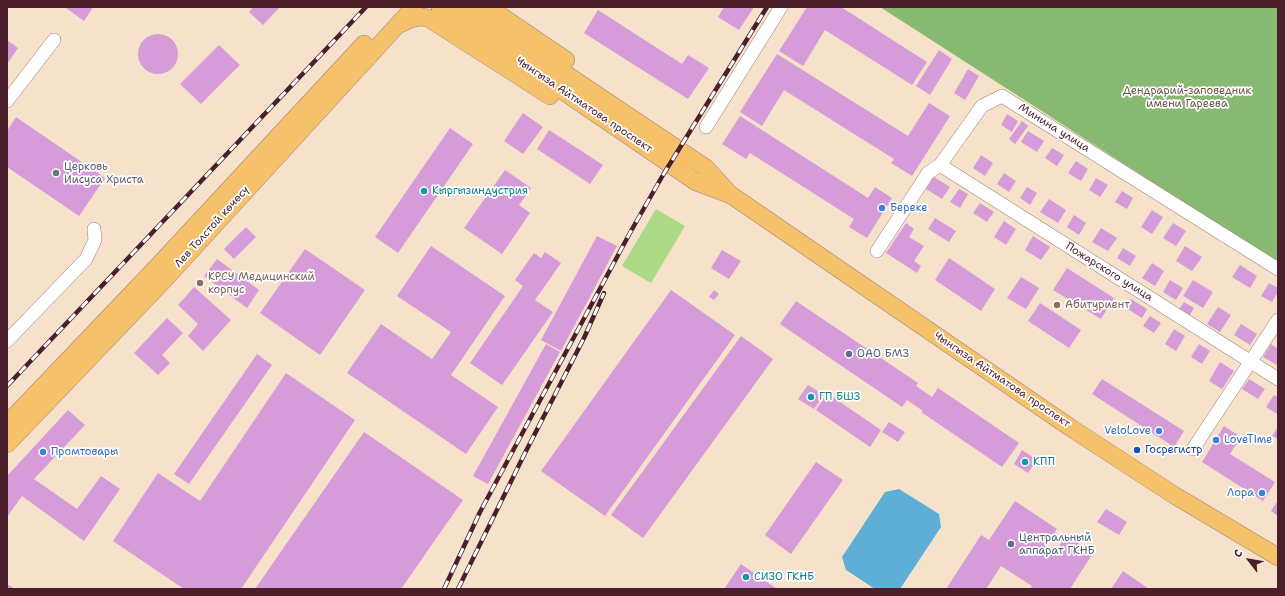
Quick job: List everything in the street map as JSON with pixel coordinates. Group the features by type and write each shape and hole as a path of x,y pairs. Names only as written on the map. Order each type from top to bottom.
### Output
{"main road":[{"name":"Чынгыза Айтматова проспект","path":"440,7 660,147"},
{"name":"Чынгыза Айтматова проспект","path":"466,7 660,147 696,182 731,196 1071,428 1174,494 1278,557"},
{"path":"488,7 612,91 646,118 660,147"},
{"name":"Лев Толстой көчөсү","path":"7,444 166,279 397,25 408,8"},
{"name":"Лев Толстой көчөсү","path":"7,424 408,8"},
{"path":"397,25 411,19 421,17 428,18 629,144 660,147"}],"street":[{"path":"706,127 781,7"},
{"path":"7,101 54,40"},
{"name":"Минина улица","path":"877,251 928,173 940,165 982,106 1002,96 1278,268"},
{"name":"Пожарского улица","path":"940,165 1278,379"},
{"path":"7,341 86,259 95,240 94,229"},
{"path":"1193,449 1278,320"}],"green space":[{"name":"Дендрарий-заповедник имени Гареева","path":"880,7 1278,7 1278,263"},
{"path":"656,209 685,226 651,283 622,266"}],"water":[{"path":"899,489 939,514 941,527 900,589 875,589 846,570 842,557 885,492"}],"building":[{"path":"93,7 84,21 66,8"},
{"path":"253,7 280,7 263,25 249,12"},
{"path":"724,7 754,7 739,30 718,17"},
{"path":"807,7 841,7 927,62 912,85 825,30 803,66 779,51"},
{"path":"598,10 682,64 688,55 709,68 688,99 584,33"},
{"path":"162,34 169,37 175,43 178,54 177,62 169,71 162,74 154,74 147,71 139,62 138,50 141,43 150,35"},
{"path":"7,40 18,48 7,64"},
{"path":"219,45 240,65 201,104 180,84"},
{"path":"939,50 952,59 930,95 916,86"},
{"path":"777,54 908,136 929,103 950,116 912,176 891,163 894,159 784,90 762,126 740,112"},
{"path":"968,69 979,76 965,100 954,93"},
{"path":"523,113 543,127 523,154 504,141"},
{"path":"1007,114 1018,121 1012,132 1001,125"},
{"path":"740,116 868,198 875,187 892,198 867,238 849,227 854,219 750,153 746,159 722,144"},
{"name":"Церковь Иисуса Христа","path":"16,117 105,178 79,216 7,167 7,131"},
{"path":"1022,121 1028,126 1015,144 1009,139"},
{"name":"Кыргызиндустрия","path":"450,128 473,144 398,253 375,237"},
{"path":"549,130 603,165 590,184 537,149"},
{"path":"1028,131 1044,141 1037,152 1021,142"},
{"path":"1052,148 1064,155 1057,166 1045,158"},
{"path":"981,155 993,163 985,176 973,168"},
{"path":"1076,161 1088,169 1081,181 1068,173"},
{"path":"505,170 531,188 519,205 530,213 502,254 464,228"},
{"path":"1004,173 1016,181 1009,192 997,184"},
{"path":"934,177 950,187 942,199 926,189"},
{"path":"1096,178 1108,185 1100,197 1089,190"},
{"path":"1027,187 1037,193 1030,205 1020,198"},
{"path":"959,189 968,194 960,208 950,202"},
{"path":"1122,191 1133,198 1127,209 1115,202"},
{"path":"1049,199 1066,210 1058,223 1040,212"},
{"path":"980,203 994,212 987,222 973,213"},
{"path":"1152,210 1163,217 1152,234 1141,227"},
{"path":"1074,215 1086,223 1079,235 1067,227"},
{"path":"935,218 956,231 949,242 928,229"},
{"path":"1004,221 1016,229 1006,245 994,237"},
{"path":"906,223 914,229 909,237 924,246 914,261 921,266 917,273 886,253"},
{"path":"1173,223 1186,231 1176,246 1163,238"},
{"path":"246,227 256,237 234,259 224,249"},
{"path":"1101,228 1117,238 1108,251 1092,242"},
{"path":"597,236 617,246 561,351 541,340"},
{"path":"1033,236 1050,247 1041,260 1025,250"},
{"path":"431,246 505,296 451,375 498,407 466,454 347,373 381,324 432,359 451,332 397,296"},
{"path":"1185,246 1202,257 1192,271 1176,261"},
{"path":"1123,248 1136,256 1130,266 1117,258"},
{"path":"305,249 365,290 320,355 260,313"},
{"path":"722,250 741,261 729,279 711,268"},
{"path":"545,252 561,263 535,300 553,312 502,385 470,363 523,286 515,280 534,253 541,258"},
{"path":"949,258 995,289 981,311 935,280"},
{"path":"217,259 259,290 247,308 204,276"},
{"path":"1152,263 1164,271 1155,286 1142,278"},
{"path":"1240,265 1257,276 1250,288 1232,277"},
{"path":"1067,268 1114,298 1101,319 1053,290"},
{"path":"1021,277 1039,288 1026,309 1007,298"},
{"path":"1170,280 1183,288 1176,300 1163,292"},
{"path":"1193,280 1213,292 1203,308 1183,296"},
{"path":"1269,283 1278,288 1278,292 1272,302 1261,296"},
{"name":"КРСУ Медицинский корпус","path":"194,287 231,320 203,351 188,336 198,324 178,305"},
{"path":"671,290 735,335 605,516 541,471"},
{"path":"714,290 719,294 714,300 709,297"},
{"path":"1131,299 1147,309 1142,318 1126,308"},
{"path":"796,301 918,383 916,386 932,397 938,388 1019,443 1002,467 921,412 923,411 907,400 902,407 780,324"},
{"path":"1184,302 1194,308 1188,318 1177,312"},
{"path":"1040,303 1081,330 1069,348 1028,321"},
{"path":"1218,307 1231,315 1220,332 1207,324"},
{"path":"1150,316 1161,323 1154,333 1143,326"},
{"path":"167,318 183,333 162,355 170,363 158,375 134,353"},
{"path":"1241,324 1257,334 1250,345 1234,335"},
{"path":"1174,329 1185,336 1176,351 1165,344"},
{"path":"741,336 773,359 643,538 611,515"},
{"path":"546,344 560,352 488,484 473,476"},
{"path":"1199,344 1210,351 1202,364 1191,357"},
{"path":"1271,344 1278,349 1277,365 1263,357"},
{"path":"257,354 272,365 189,484 174,474"},
{"path":"1220,362 1234,371 1222,389 1209,381"},
{"path":"286,373 355,420 241,589 184,589 113,541 158,473 200,501"},
{"path":"1102,379 1184,431 1174,447 1092,394"},
{"path":"1249,379 1265,389 1258,399 1242,389"},
{"name":"ГП БШЗ","path":"808,385 824,395 814,409 798,399"},
{"path":"827,393 881,430 870,447 816,410"},
{"path":"1274,395 1278,397 1277,414 1266,407"},
{"path":"68,410 85,425 34,479 77,509 101,476 120,489 84,541 22,496 7,517 7,476"},
{"path":"889,422 905,432 898,442 882,432"},
{"path":"1224,426 1241,437 1230,454 1275,482 1263,501 1202,462"},
{"path":"1278,427 1278,439 1272,436"},
{"path":"364,432 463,500 401,589 255,589"},
{"name":"КПП","path":"1022,450 1037,460 1028,473 1014,464"},
{"path":"816,462 843,480 791,554 765,535"},
{"path":"1278,500 1278,516 1271,511"},
{"name":"Центральный аппарат ГКНБ","path":"1015,501 1057,529 1044,549 1054,555 1066,535 1093,553 1070,589 1030,589 1032,586 1001,566 986,589 946,589 981,535 989,540"},
{"path":"1106,509 1127,522 1119,535 1097,522"},
{"name":"СИЗО ГКНБ","path":"741,564 777,589 724,589"},
{"path":"1123,571 1149,589 1111,589"},
{"path":"7,584 15,589 7,589"}],"railway":[{"path":"7,386 366,7"},
{"path":"444,589 480,512 631,231 663,175 767,7"},
{"path":"458,589 584,338 604,293"}],"place":[{"name":"Церковь Иисуса Христа","path":"56,173"},
{"name":"Кыргызиндустрия","path":"424,191"},
{"name":"Береке","path":"882,208"},
{"name":"КРСУ Медицинский корпус","path":"200,283"},
{"name":"Абитуриент","path":"1057,305"},
{"name":"ОАО БМЗ","path":"849,354"},
{"name":"ГП БШЗ","path":"811,397"},
{"name":"VeloLove","path":"1159,431"},
{"name":"LoveTime","path":"1216,440"},
{"name":"Госрегистр","path":"1137,450"},
{"name":"Промтовары","path":"43,452"},
{"name":"КПП","path":"1025,462"},
{"name":"Лора","path":"1262,493"},
{"name":"Центральный аппарат ГКНБ","path":"1011,544"},
{"name":"СИЗО ГКНБ","path":"746,577"}]}
